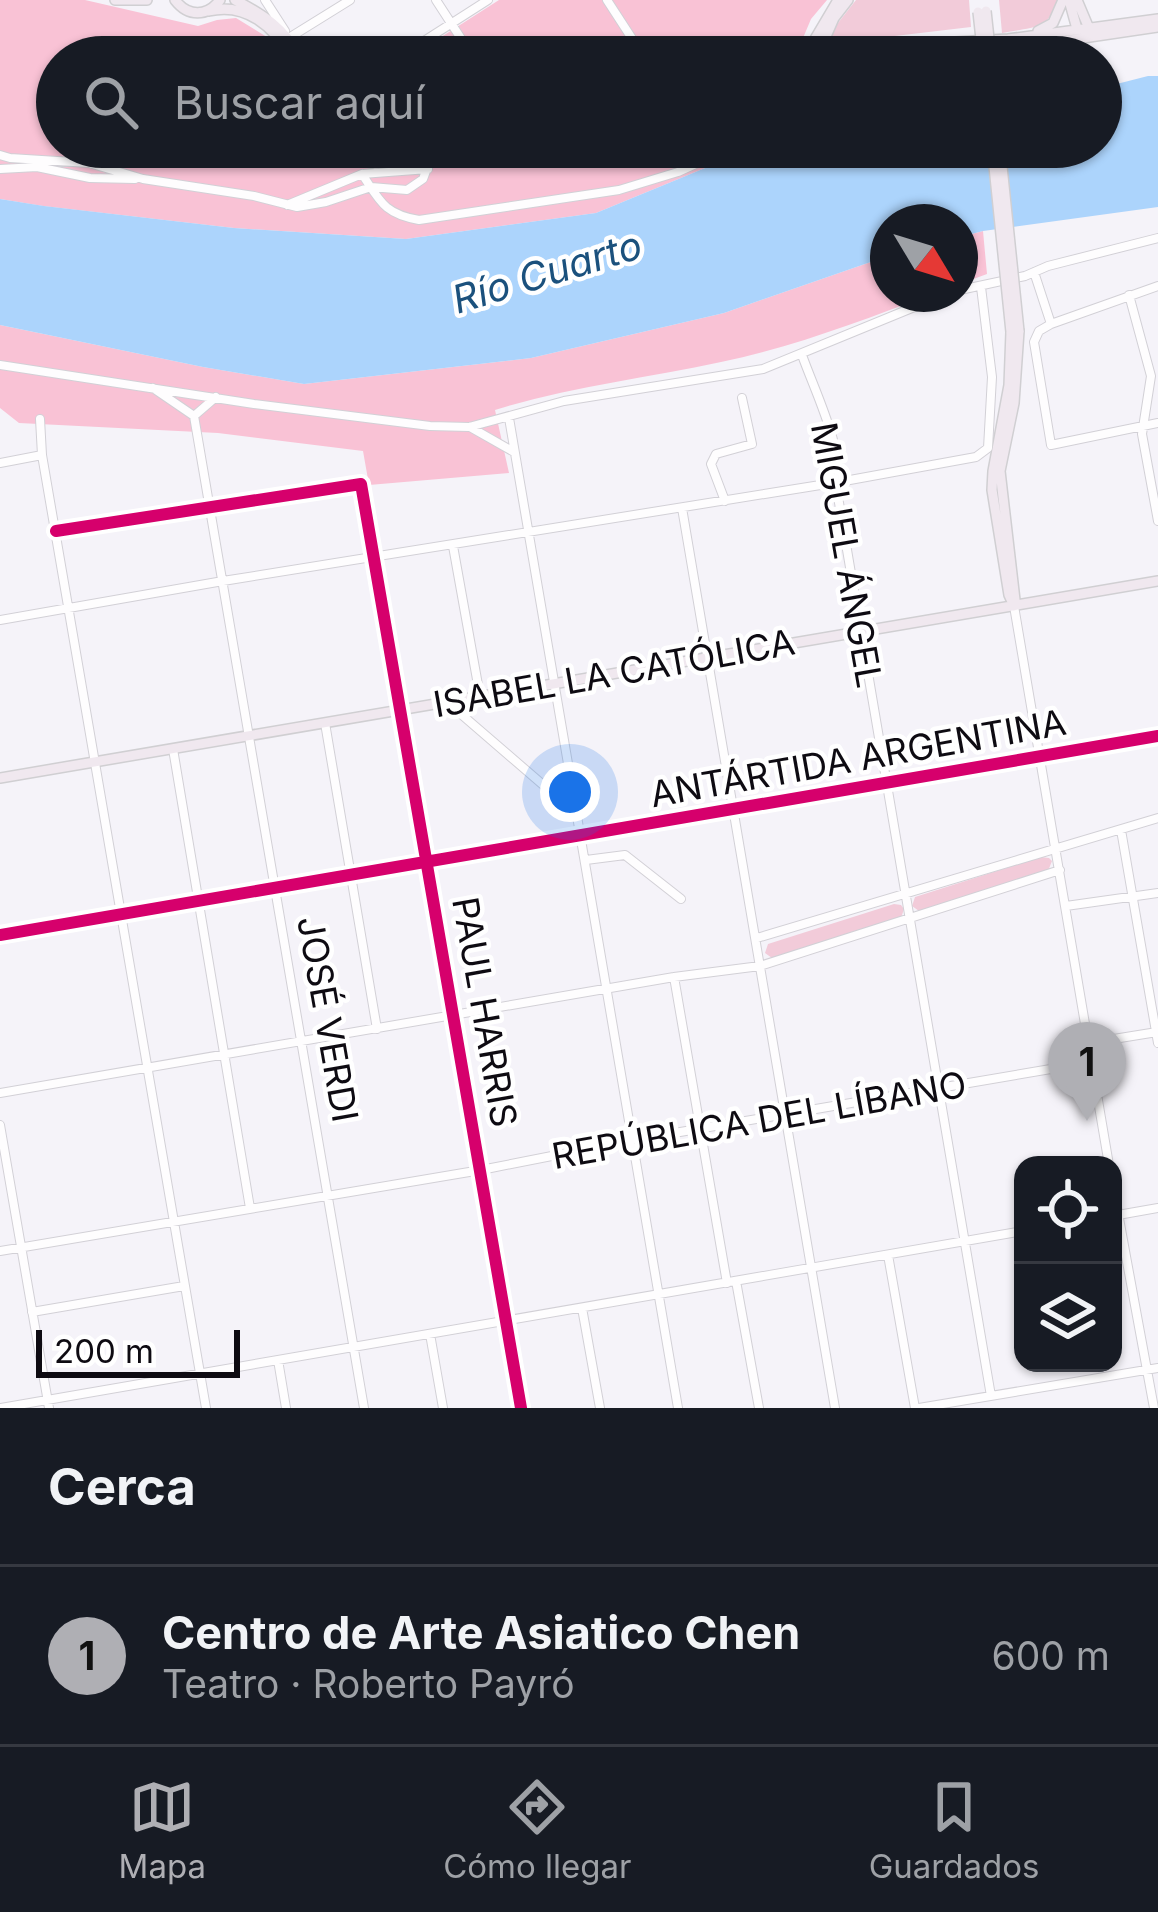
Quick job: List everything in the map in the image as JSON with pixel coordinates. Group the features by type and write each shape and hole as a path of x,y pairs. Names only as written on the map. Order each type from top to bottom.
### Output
{"main road":[{"path":"116,0 147,0"},
{"path":"209,10 220,0"},
{"path":"235,0 266,16 283,36"},
{"path":"817,36 838,0"},
{"path":"825,36 848,0"},
{"path":"1070,0 1082,30"},
{"path":"1016,36 1046,29 1070,0"},
{"path":"174,2 195,13 224,7 243,12 281,36"},
{"path":"982,6 985,36"},
{"path":"1026,36 1158,23"},
{"path":"1059,36 1082,30"},
{"path":"998,168 1017,386 1000,487 1014,606"},
{"name":"ISABEL LA CATÓLICA","path":"0,778 1158,581"}],"street":[{"path":"265,0 284,36"},
{"path":"292,36 350,0"},
{"path":"436,0 459,36"},
{"path":"431,36 488,0"},
{"path":"607,0 630,36"},
{"path":"0,155 36,158"},
{"path":"0,169 36,167"},
{"path":"42,168 312,206 370,187 407,190 423,179 426,168"},
{"path":"106,168 143,179"},
{"path":"287,205 387,168"},
{"path":"362,174 376,200 419,220 619,190 683,168"},
{"path":"978,287 1158,238"},
{"path":"1034,272 1051,324"},
{"path":"1158,286 1051,324 1039,331 1034,342 1051,445 1158,423"},
{"path":"0,620 976,458 988,448 992,377 981,287"},
{"path":"1129,296 1150,376 1142,426 1158,521"},
{"path":"0,364 430,426 469,427 564,401 763,369 904,312"},
{"name":"MIGUEL ÁNGEL","path":"802,355 840,476 837,491 991,1396"},
{"path":"152,388 194,416 217,397"},
{"path":"725,501 710,464 716,454 752,443 742,398"},
{"name":"JOSÉ VERDI","path":"194,416 364,1408"},
{"path":"509,418 679,1408"},
{"path":"40,419 42,455 206,1408"},
{"path":"469,427 514,452"},
{"path":"0,463 42,455"},
{"name":"PAUL HARRIS","path":"210,506 361,484 521,1408"},
{"path":"56,532 210,506"},
{"path":"682,508 835,1408"},
{"path":"453,546 480,697"},
{"path":"1014,606 1107,1156"},
{"path":"447,702 579,816"},
{"path":"325,723 377,1029"},
{"name":"ANTÁRTIDA ARGENTINA","path":"0,935 1158,736"},
{"path":"173,749 250,1208"},
{"path":"757,938 1158,818"},
{"path":"1089,1043 1157,1036 1120,830"},
{"path":"586,860 625,855 681,899"},
{"path":"0,1093 760,965 1060,870"},
{"path":"1066,906 1158,893"},
{"path":"674,977 700,1129 759,1408"},
{"name":"REPÚBLICA DEL LÍBANO","path":"0,1251 1091,1062"},
{"path":"0,1125 49,1404"},
{"path":"1122,1214 1158,1208"},
{"path":"1,1408 49,1404 1014,1233"},
{"path":"1122,1240 1153,1369 1154,1408"},
{"path":"888,1255 917,1408 1153,1369"},
{"path":"32,1312 184,1286"},
{"path":"582,1308 600,1408"},
{"path":"430,1334 443,1408"},
{"path":"278,1360 286,1408"}],"shaded area":[{"path":"0,0 85,0 198,26 236,18 265,36 36,36 36,168 705,168 596,213 406,239 234,228 0,199"},
{"path":"499,0 827,0 804,36 443,36"},
{"path":"856,0 969,0 971,27 895,36 831,36"},
{"path":"999,0 1057,0 1044,22 1002,33"},
{"path":"983,231 987,274 978,277 978,232"},
{"path":"870,262 870,312 883,312 748,356 495,410 509,473 369,485 363,451 218,433 19,423 0,408 0,325 304,384 531,358 724,313"},
{"path":"1041,857 1052,861 1048,871 919,911 912,906 915,897"},
{"path":"894,904 904,909 901,918 772,958 765,953 768,944"}],"water":[{"name":"Río Cuarto","path":"1158,76 1158,207 978,232 978,204 870,204 870,262 724,313 531,358 304,384 0,325 0,199 234,228 406,239 596,213 705,168 1122,168 1122,83"}],"cycle path":[{"path":"56,531 361,484 521,1408"},
{"path":"0,935 1158,736"}],"place":[{"name":"Centro de Arte Asiatico Chen","path":"1087,1121"}]}
